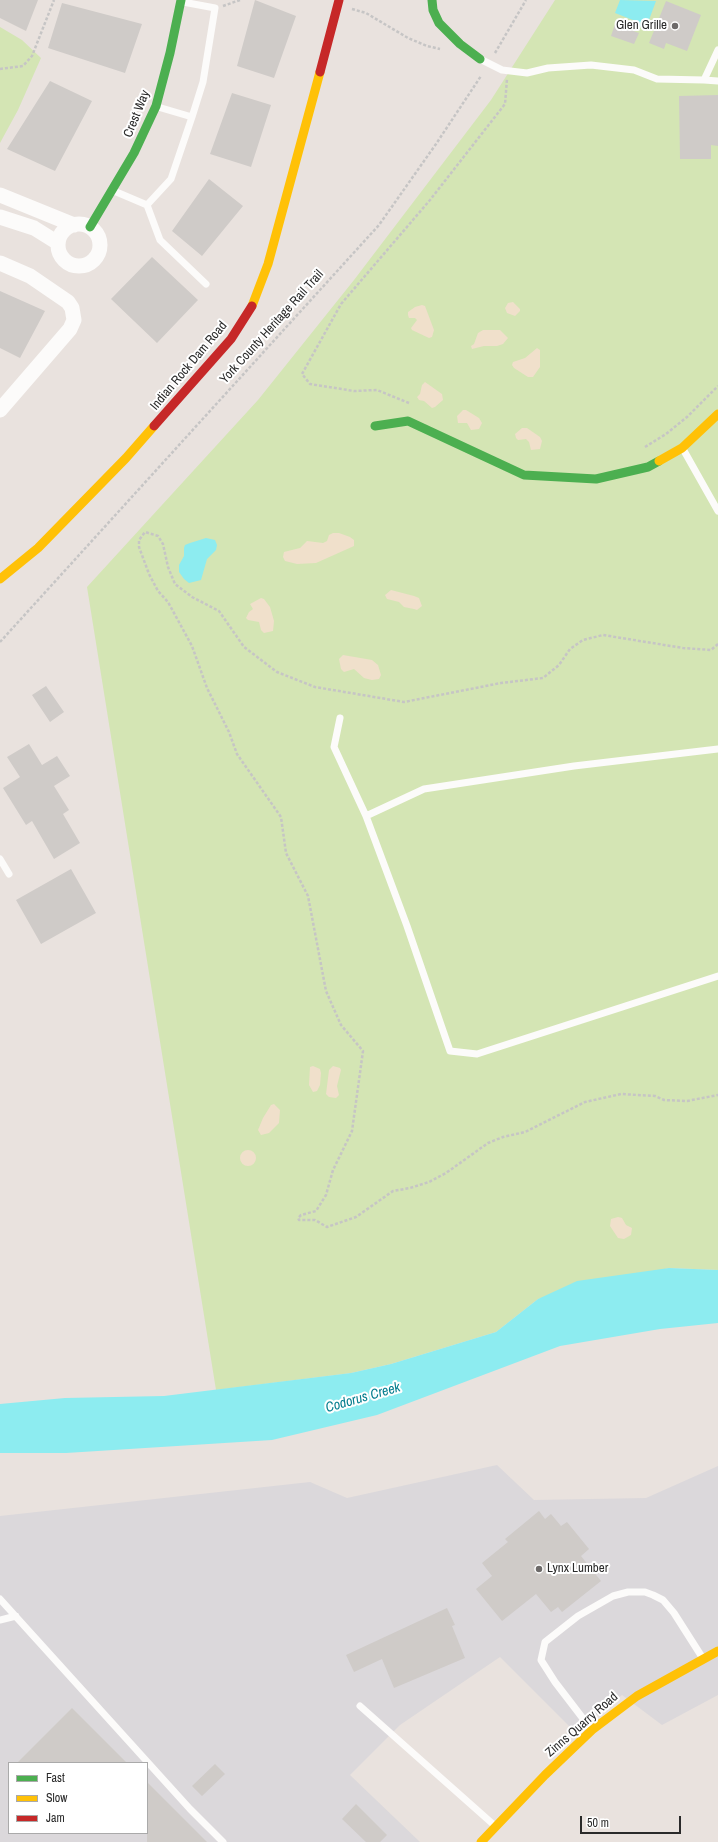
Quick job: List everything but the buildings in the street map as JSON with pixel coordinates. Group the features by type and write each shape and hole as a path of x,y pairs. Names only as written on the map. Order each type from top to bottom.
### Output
{"street":[{"name":"Indian Rock Dam Road","path":"0,579 38,548 126,458 231,339 252,306 268,264 339,0"},
{"path":"432,0 433,10 439,23 460,44 480,59"},
{"name":"Crest Way","path":"90,226 134,154 156,106 170,53 178,1"},
{"path":"0,195 74,224 90,226 96,232 100,240 101,248 98,256 93,262 85,266 77,267 66,261 59,251 58,242 60,235 66,228 74,224"},
{"path":"0,217 34,228 58,242"},
{"path":"0,263 30,276 68,302 74,315 74,320 70,329 62,340 0,410"},
{"path":"375,426 408,421 524,475 596,479 648,467 682,448 718,414"},
{"name":"Zinns Quarry Road","path":"491,1836 546,1775 592,1730 637,1696 718,1651"}],"lane":[{"path":"147,205 171,179 203,82 215,8 178,1"},
{"path":"704,80 718,50"},
{"path":"480,59 502,70 527,73 548,68 591,65 634,70 657,79 718,81"},
{"path":"156,106 192,116"},
{"path":"113,190 147,205 160,240 206,284"},
{"path":"682,448 718,511"},
{"path":"340,718 334,747 366,816 407,926 450,1051 477,1054 718,976"},
{"path":"366,816 424,789 574,766 718,749"},
{"path":"0,859 9,874"},
{"path":"592,1730 555,1682 541,1660 545,1642 578,1616 613,1596 628,1592 645,1592 663,1600 674,1613 704,1658"},
{"path":"0,1599 148,1762"},
{"path":"0,1620 16,1616"},
{"path":"360,1706 491,1836"},
{"path":"148,1762 190,1809 223,1842"}],"path":[{"path":"0,69 23,66 32,56 54,0"},
{"path":"215,8 240,0"},
{"name":"York County Heritage Rail Trail","path":"0,642 379,225 436,144 488,64 526,0"},
{"path":"352,9 366,13 408,38 427,46 441,49"},
{"path":"410,404 377,390 354,391 310,384 302,374 341,304 430,200 505,104 507,79 502,70"},
{"path":"644,449 687,417 718,386"}],"shaded area":[{"path":"497,1465 534,1500 646,1498 718,1466 718,1695 662,1725 622,1695 576,1733 500,1657 400,1725 350,1775 420,1842 0,1842 0,1516 310,1482 347,1498"}],"green space":[{"path":"555,0 718,0 718,1270 669,1268 538,1299 496,1332 391,1364 351,1373 216,1390 87,587 258,400 354,280 491,100"},
{"path":"0,27 22,40 41,58 18,110 0,143"}],"sand":[{"path":"513,302 520,309 515,316 507,313 505,308 508,303"},
{"path":"422,305 425,306 434,330 432,337 429,338 412,330 411,328 417,320 415,318 409,318 408,315 408,312 415,307"},
{"path":"483,330 500,330 508,338 503,344 497,346 484,346 472,349 471,346 474,344 478,333"},
{"path":"537,348 540,350 540,367 533,377 528,377 514,368 512,365 513,362 525,358"},
{"path":"425,382 442,394 443,400 432,408 424,401 419,400 417,397 420,394 422,385"},
{"path":"463,410 466,410 479,418 482,423 479,429 471,430 467,423 458,423 457,416"},
{"path":"522,428 527,428 540,437 542,441 540,449 531,450 529,442 526,439 518,440 516,438 515,434"},
{"path":"339,533 350,537 354,540 354,546 316,563 297,564 285,561 283,557 284,552 300,548 307,541 323,543 327,541 329,535"},
{"path":"391,590 419,598 422,606 417,610 404,607 399,602 387,599 385,595"},
{"path":"261,598 264,599 270,607 274,621 273,631 264,633 261,630 259,622 248,620 246,618 249,612 253,609 250,604"},
{"path":"343,655 372,660 378,665 381,675 379,679 372,680 364,678 354,669 344,672 341,669 339,659"},
{"path":"313,1066 320,1069 321,1073 320,1085 317,1091 313,1092 309,1085 310,1067"},
{"path":"333,1066 340,1068 341,1070 337,1086 339,1095 336,1098 329,1097 326,1094 329,1070"},
{"path":"274,1104 280,1110 279,1123 269,1133 261,1135 258,1130 263,1118 271,1105"},
{"path":"248,1150 254,1152 256,1158 254,1164 248,1166 242,1164 240,1158 242,1152"},
{"path":"618,1217 622,1218 626,1225 632,1228 631,1235 624,1239 618,1238 610,1226 611,1219"}],"water":[{"path":"620,0 656,1 646,28 637,25 638,22 615,13"},
{"path":"206,538 215,540 217,545 216,550 207,559 201,580 189,583 179,572 179,565 184,556 185,545"},
{"name":"Codorus Creek","path":"669,1268 718,1270 718,1323 660,1329 560,1346 377,1415 272,1440 66,1453 0,1453 0,1404 65,1398 164,1396 351,1373 391,1364 496,1332 538,1299 577,1281"}],"traffic: fast":[{"path":"90,227 134,153 156,106 170,53 181,0"},
{"path":"432,0 433,10 439,23 460,44 480,59"},
{"path":"375,426 408,421 524,475 596,479 648,467 659,461"}],"traffic: slow":[{"path":"252,306 268,264 320,72"},
{"path":"659,461 682,448 718,414"},
{"path":"0,579 38,548 126,458 154,426"},
{"path":"481,1842 545,1775 592,1730 637,1696 718,1651"}],"traffic: jam":[{"path":"320,72 339,0"},
{"path":"154,426 231,339 252,306"}],"place":[{"name":"Glen Grille","path":"675,26"},
{"name":"Lynx Lumber","path":"539,1569"}]}
